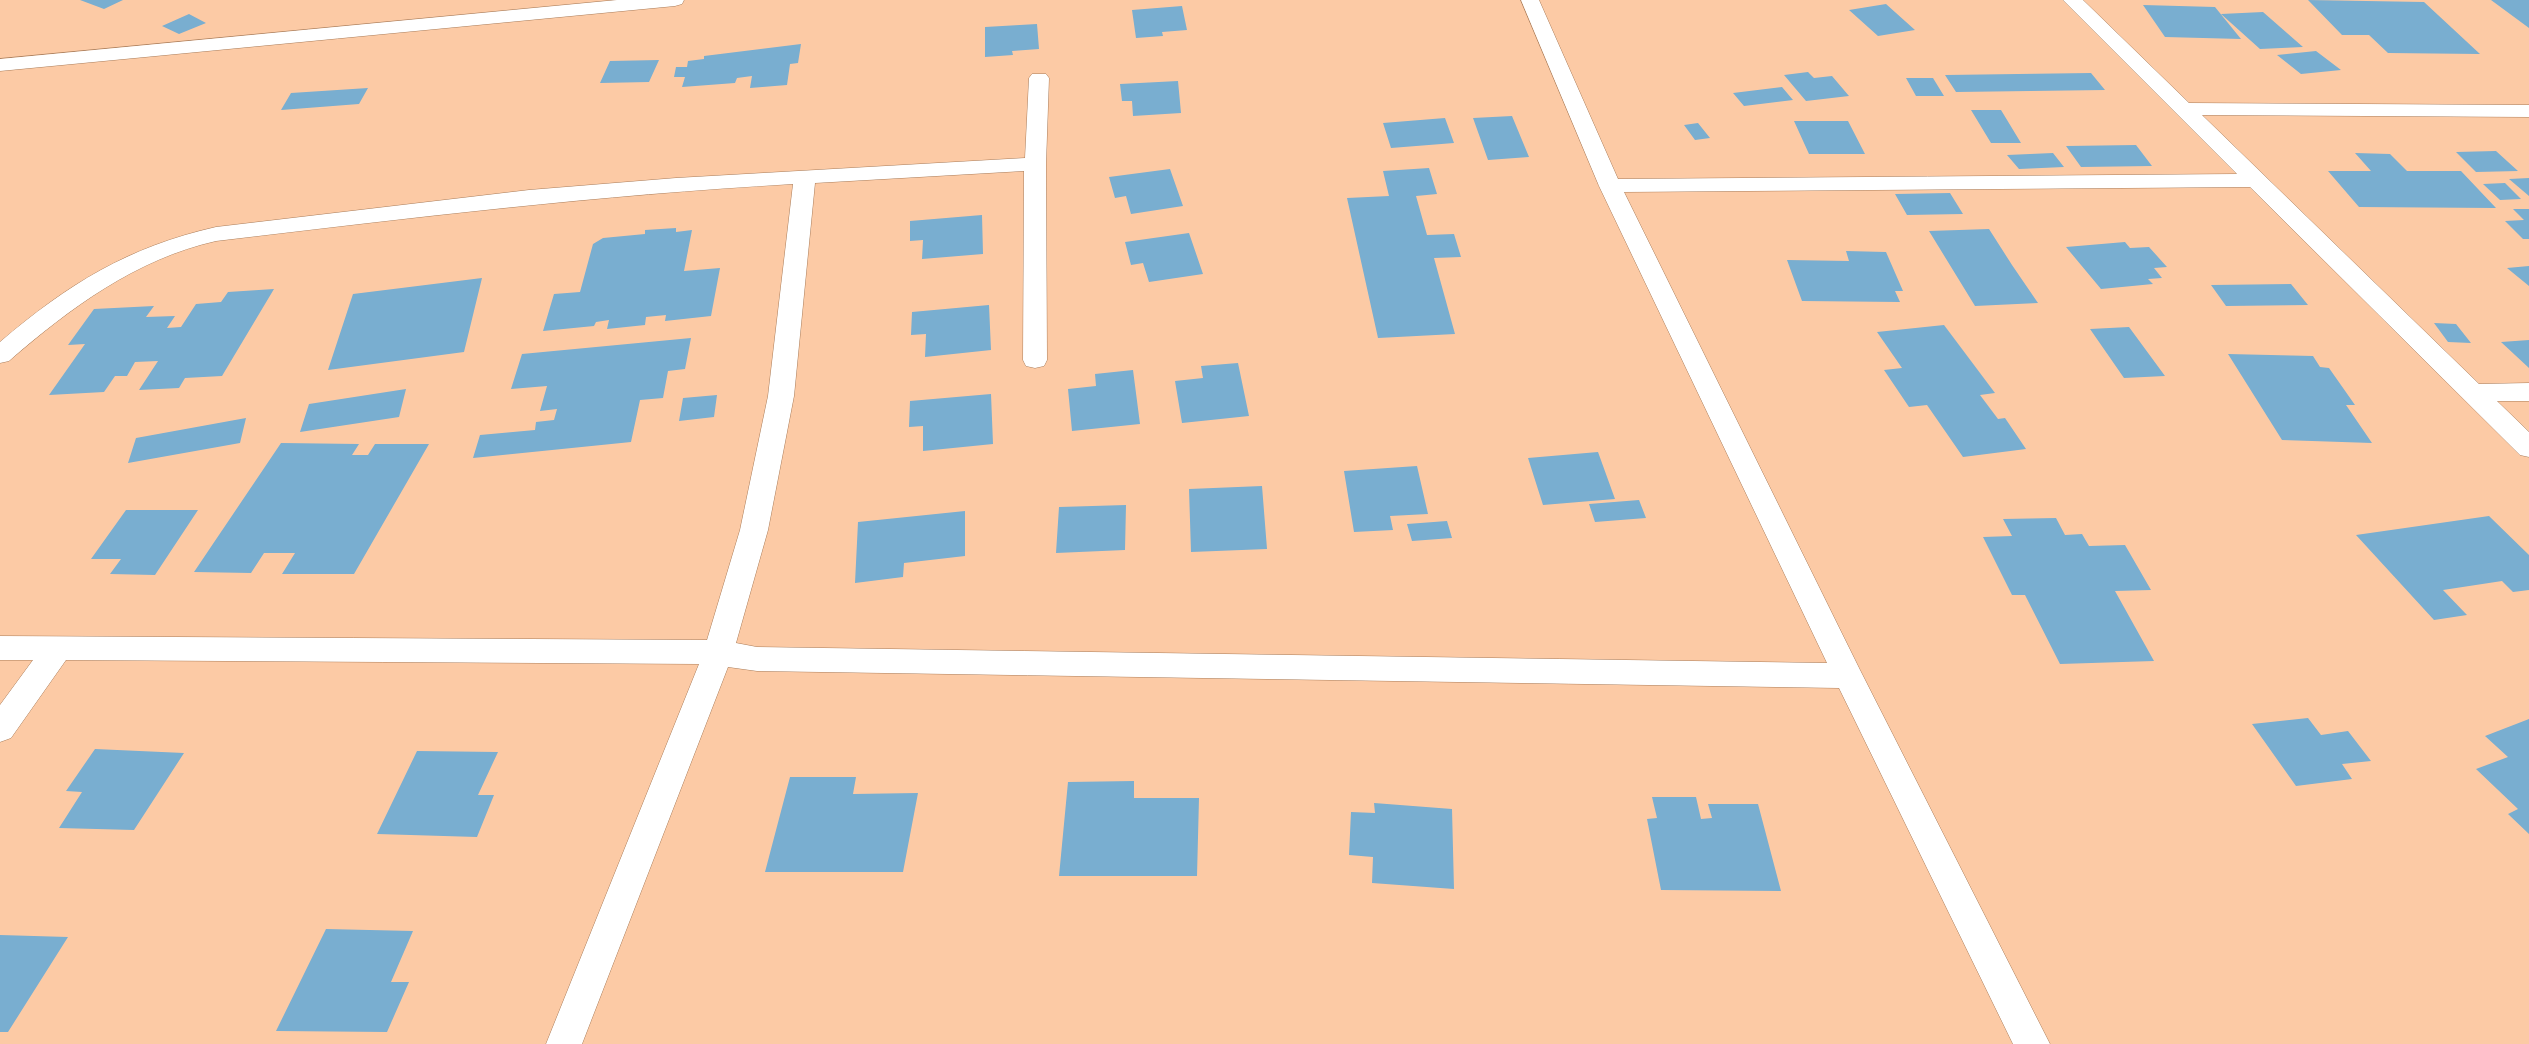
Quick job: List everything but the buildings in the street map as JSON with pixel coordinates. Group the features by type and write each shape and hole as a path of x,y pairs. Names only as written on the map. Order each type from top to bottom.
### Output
{"street":[{"path":"490,18 506,0"},
{"path":"0,65 675,0"},
{"path":"1530,0 1610,186 1848,676 2032,1044"},
{"path":"2072,0 2529,448"},
{"path":"1035,360 1035,164 1039,78"},
{"path":"2183,109 2529,111"},
{"path":"0,355 55,310 137,260 176,244 216,234 528,197 676,184 1035,164"},
{"path":"564,1044 718,653 754,530 781,396 805,177"},
{"path":"1610,186 2255,180"},
{"path":"2472,393 2529,392"},
{"path":"0,729 59,647"},
{"path":"0,648 718,653 767,659 1848,676"}]}
